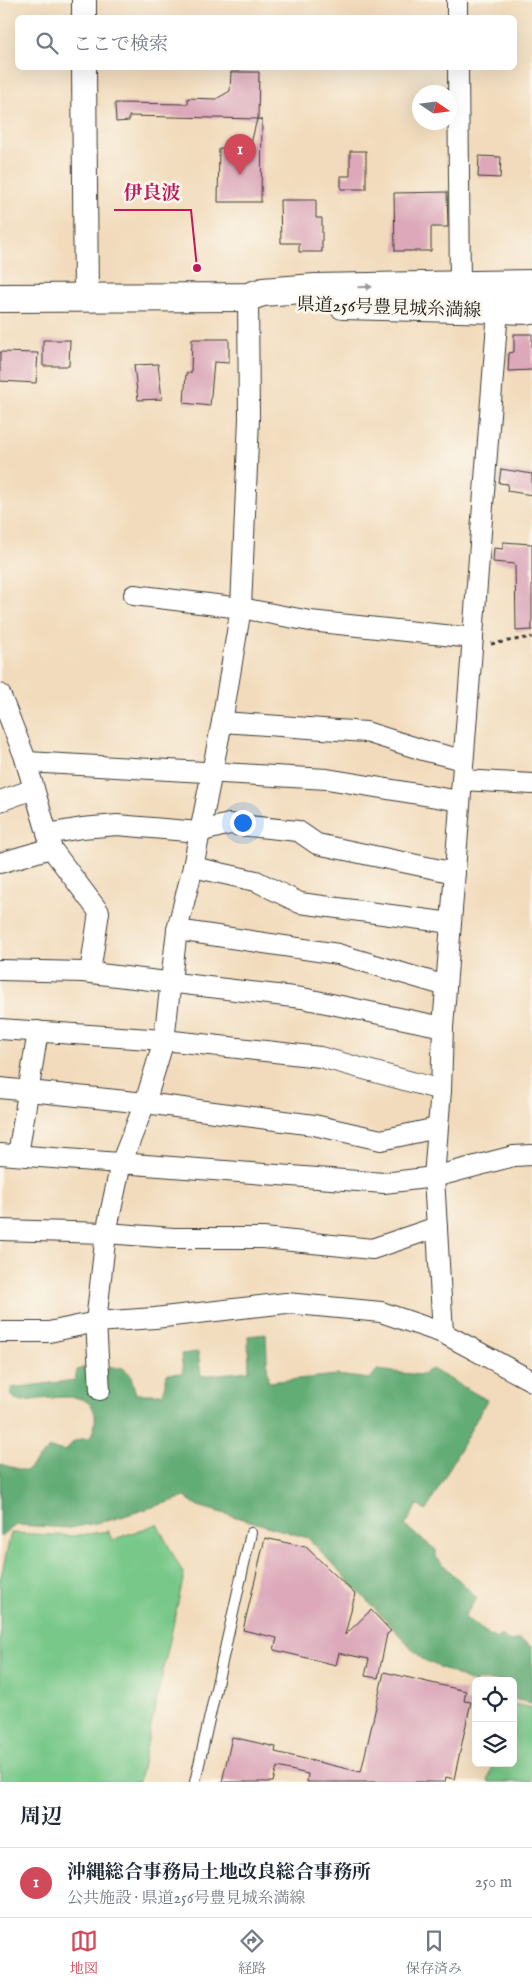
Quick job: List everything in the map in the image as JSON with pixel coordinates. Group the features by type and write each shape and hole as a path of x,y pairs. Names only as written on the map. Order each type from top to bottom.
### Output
{"main road":[{"name":"県道256号豊見城糸満線","path":"248,297 262,303 499,297 532,284"},
{"name":"県道256号豊見城糸満線","path":"0,298 248,297 263,292 315,288 460,286 499,297 532,310"}],"street":[{"path":"84,0 84,15"},
{"path":"457,0 457,15"},
{"path":"84,70 86,298"},
{"path":"458,70 460,286"},
{"path":"100,1390 96,1322 106,1233 121,1163 145,1103 164,1040 176,930 193,867 222,722 241,608 249,418 248,297"},
{"path":"443,1333 434,1177 441,1090 446,986 499,297"},
{"path":"134,595 241,608 310,621 472,643"},
{"path":"0,694 26,762 49,841 99,912 90,973"},
{"path":"222,722 366,732 423,750 464,760"},
{"path":"26,762 326,779 460,801"},
{"path":"462,780 532,784"},
{"path":"0,800 34,789"},
{"path":"0,862 82,828 117,825 199,832 229,824 298,831 317,844 455,873"},
{"path":"193,867 256,881 300,903 451,923"},
{"path":"176,930 338,954 446,986"},
{"path":"0,970 90,973 302,998 443,1027"},
{"path":"0,1028 164,1040 320,1057 441,1090"},
{"path":"38,1031 29,1091 9,1154 384,1183 434,1177 514,1156 532,1155"},
{"path":"0,1088 145,1103 314,1125 381,1140 437,1128"},
{"path":"0,1230 106,1233 173,1238 263,1238 372,1249 437,1227"},
{"path":"0,1332 49,1332 96,1322 155,1318 286,1303 381,1312 443,1333 532,1381"}],"lane":[{"path":"195,1782 251,1533"}],"path":[{"path":"472,643 532,637"}],"green space":[{"path":"266,1334 268,1382 337,1375 370,1379 377,1370 420,1375 432,1369 487,1400 426,1511 417,1505 405,1526 436,1550 436,1557 477,1598 464,1617 496,1639 501,1635 511,1642 519,1639 532,1647 532,1703 517,1700 517,1677 472,1677 472,1682 422,1659 308,1538 198,1506 185,1497 111,1520 70,1528 16,1525 0,1537 0,1464 26,1471 50,1448 66,1451 76,1441 90,1438 95,1419 93,1408 84,1400 66,1397 22,1401 15,1399 10,1394 12,1388 75,1380 77,1370 90,1365 123,1368 130,1374 136,1394 163,1394 167,1374 183,1373 181,1354 198,1352 201,1376 249,1371 248,1336"},
{"path":"157,1524 184,1575 139,1782 0,1782 0,1580 11,1533 74,1536 108,1531 112,1540"},
{"path":"517,1705 532,1708 532,1782 488,1782 492,1767 517,1767"}],"building":[{"path":"231,72 259,72 258,119 129,116 129,121 116,122 115,103 188,104 188,98 216,99 230,91"},
{"path":"257,119 262,120 261,202 218,202 219,148 250,148"},
{"path":"350,151 366,151 366,189 341,189 341,176 350,176"},
{"path":"479,156 501,157 500,178 478,177"},
{"path":"447,192 448,227 431,227 431,251 395,251 394,193"},
{"path":"280,200 316,200 316,218 322,218 322,252 299,252 299,243 281,243"},
{"path":"514,334 532,334 532,370 508,371 509,353 514,352"},
{"path":"192,339 229,339 229,363 214,362 210,406 184,403 186,373 191,373"},
{"path":"43,340 70,340 69,366 43,366"},
{"path":"0,352 38,353 36,383 0,381"},
{"path":"158,364 162,399 138,400 134,365"},
{"path":"501,469 532,474 532,495 507,491 508,484 499,483"},
{"path":"503,542 532,544 532,630 516,631 515,564 493,562 494,548 503,549"},
{"path":"265,1538 306,1547 355,1594 345,1635 371,1610 391,1631 387,1634 378,1678 365,1676 369,1659 339,1653 336,1665 274,1650 277,1638 243,1630"},
{"path":"384,1672 466,1691 464,1701 471,1702 454,1779 446,1777 445,1782 307,1782 308,1774 277,1767 273,1782 222,1782 232,1737 276,1747 275,1752 361,1772"}],"place":[{"name":"沖縄総合事務局土地改良総合事務所","path":"240,175"},
{"name":"伊良波","path":"197,268"}]}
